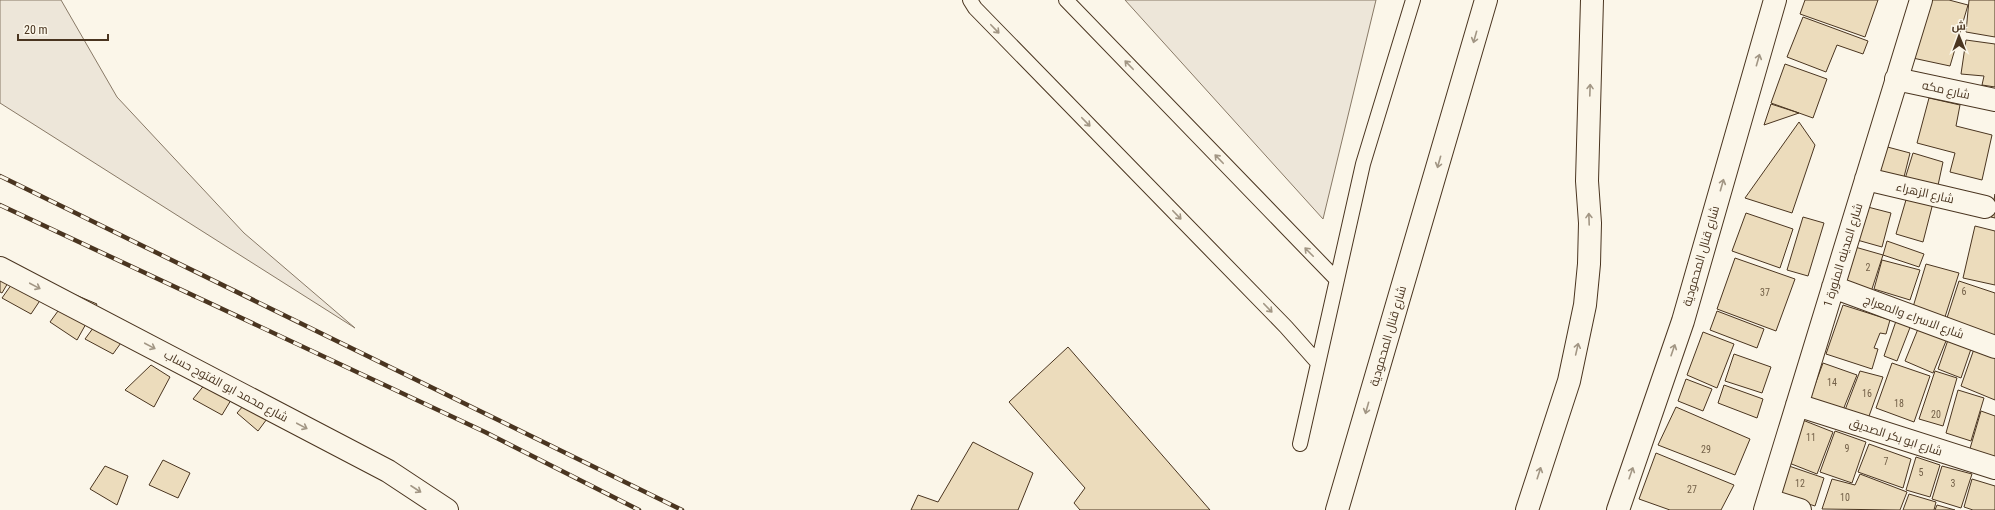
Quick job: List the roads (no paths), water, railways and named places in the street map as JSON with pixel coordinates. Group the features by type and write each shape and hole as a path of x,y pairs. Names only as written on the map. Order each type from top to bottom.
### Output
{"street":[{"name":"شارع قنال المحمودية","path":"1337,510 1486,0"},
{"path":"1527,510 1569,381 1584,305 1589,264 1590,223 1587,181 1592,0"},
{"name":"شارع قنال المحمودية","path":"1618,510 1683,321 1775,0"},
{"name":"شارع المدينه المنورة 1","path":"1767,505 1921,0"},
{"name":"شارع مكه","path":"1896,79 1995,100"},
{"name":"شارع الزهراء","path":"1866,179 1985,207"},
{"name":"شارع محمد ابو الفتوح حساب","path":"0,268 388,471 447,510"},
{"name":"شارع الاسراء والمعراج","path":"1833,287 1995,346"},
{"name":"شارع ابو بكر الصديق","path":"1797,405 1995,468"},
{"path":"1767,505 1800,510"}],"lane":[{"path":"970,0 975,8 1281,322 1318,363"},
{"path":"1066,0 1337,280"},
{"path":"1300,444 1363,164 1413,0"}],"railway":[{"path":"0,176 682,510"},
{"path":"0,205 485,432 639,510"}]}
